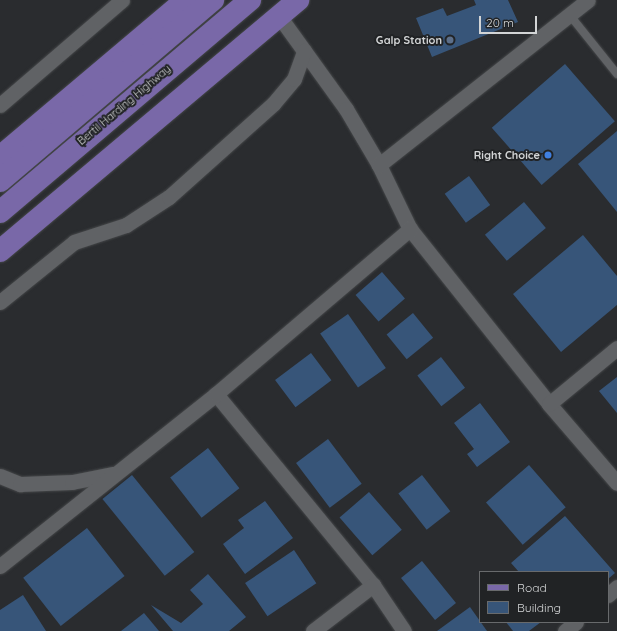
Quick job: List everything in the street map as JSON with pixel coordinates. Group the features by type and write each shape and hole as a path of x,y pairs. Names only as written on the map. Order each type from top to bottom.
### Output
{"main road":[{"path":"0,157 186,0"},
{"name":"Bertil Harding Highway","path":"0,181 213,0"},
{"name":"Bertil Harding Highway","path":"0,212 250,0"},
{"path":"0,251 298,0"}],"street":[{"path":"0,105 122,0"},
{"path":"379,164 588,0"},
{"path":"279,16 346,109 379,164 410,229 549,404 617,482"},
{"path":"0,302 74,242 126,225 169,197 273,104 294,79 304,51"},
{"path":"0,566 216,394 410,229"},
{"path":"549,404 617,348"},
{"path":"216,394 372,586 404,631"},
{"path":"0,476 20,484 72,482 116,474"},
{"path":"313,631 372,586"},
{"path":"609,594 617,587"},
{"path":"565,631 575,623"}],"lane":[{"path":"569,14 617,74"}],"building":[{"name":"Galp Station","path":"474,0 508,0 518,22 432,57 416,18 443,8 447,16 476,5"},
{"name":"Right Choice","path":"565,64 615,121 542,185 492,128"},
{"path":"617,131 617,212 578,164"},
{"path":"469,176 490,205 466,223 445,194"},
{"path":"524,202 546,228 507,261 485,235"},
{"path":"583,235 617,276 617,305 561,352 513,294"},
{"path":"382,272 405,298 379,321 356,295"},
{"path":"413,313 433,338 407,359 387,334"},
{"path":"348,314 386,368 358,388 320,334"},
{"path":"311,353 331,380 296,407 275,380"},
{"path":"441,357 465,388 441,406 417,375"},
{"path":"617,377 617,413 599,391"},
{"path":"480,403 510,442 477,467 467,454 474,449 454,423"},
{"path":"328,439 362,484 330,508 296,463"},
{"path":"208,448 239,488 202,518 170,478"},
{"path":"529,465 566,507 523,545 486,502"},
{"path":"132,475 194,552 165,576 102,499"},
{"path":"422,475 450,511 427,530 398,493"},
{"path":"369,492 402,530 372,555 340,518"},
{"path":"265,501 293,538 245,574 223,544 244,528 238,520"},
{"path":"565,516 615,573 609,578 609,571 518,571 511,563"},
{"path":"87,528 125,576 61,626 23,578"},
{"path":"294,550 316,583 267,616 245,583"},
{"path":"422,561 456,603 435,620 401,578"},
{"path":"208,574 246,617 229,631 173,631 151,605 181,623 203,604 190,590"},
{"path":"23,595 46,631 0,631 0,610"},
{"path":"470,607 479,620 479,623 481,623 487,631 437,631"},
{"path":"144,613 159,631 121,631"},
{"path":"507,623 540,623 529,631 513,631"}],"place":[{"name":"Galp Station","path":"450,40"},
{"name":"Right Choice","path":"548,155"}]}
